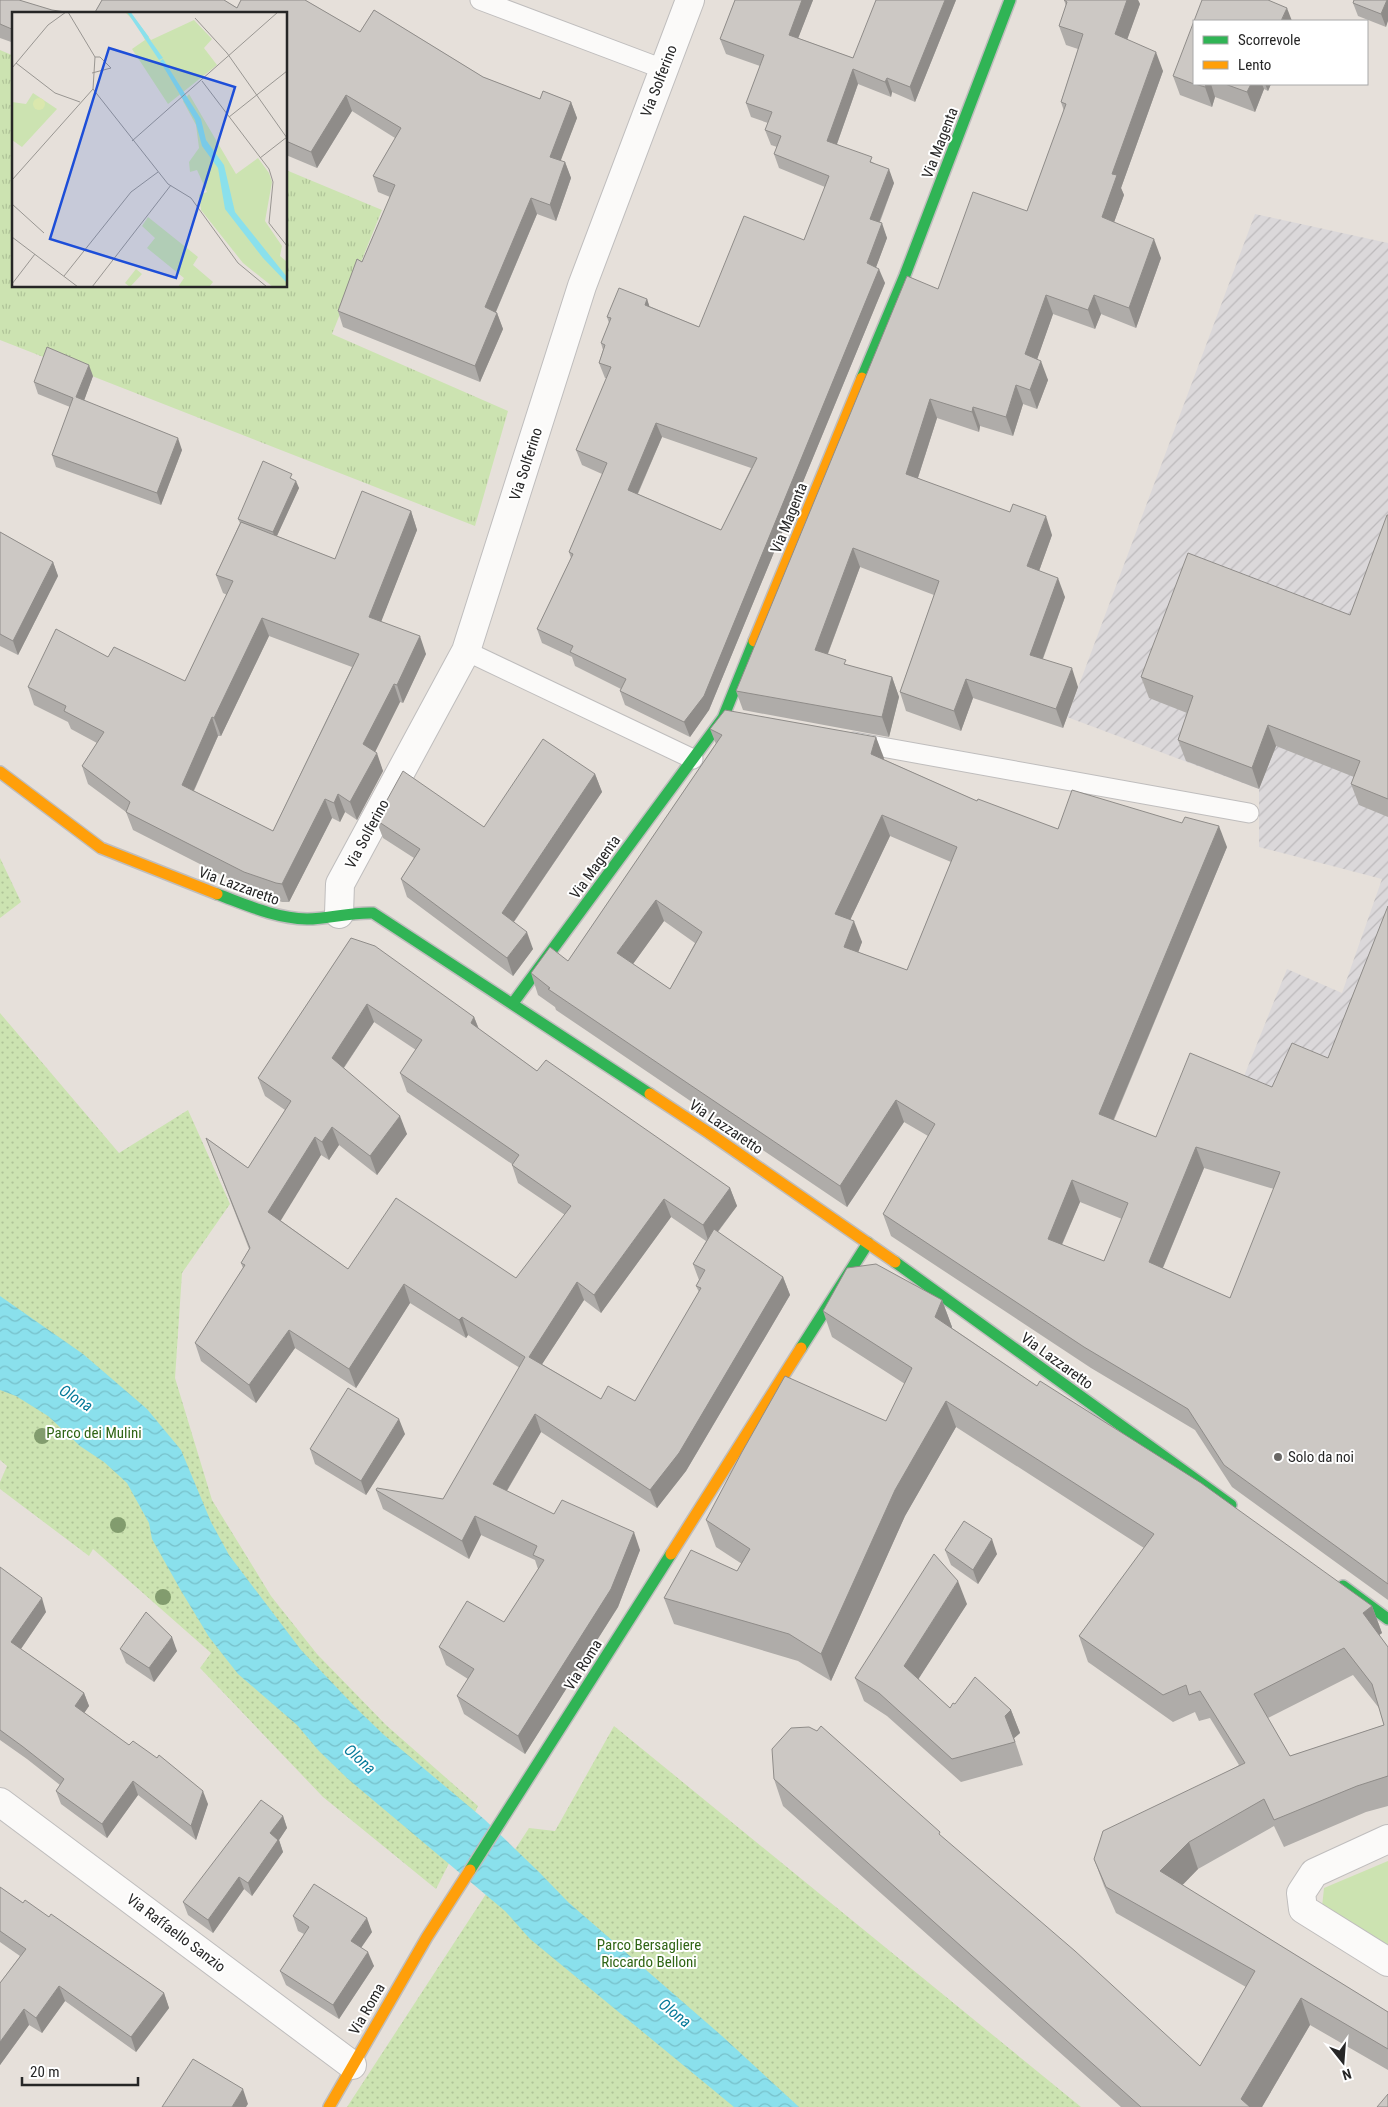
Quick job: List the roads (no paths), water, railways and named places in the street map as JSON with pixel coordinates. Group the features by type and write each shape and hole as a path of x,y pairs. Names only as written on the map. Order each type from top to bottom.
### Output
{"street":[{"name":"Via Solferino","path":"338,914 340,884 466,651 582,286 690,0"},
{"name":"Via Magenta","path":"513,1003 723,718 905,276 1010,0"},
{"name":"Via Lazzaretto","path":"0,772 101,848 279,917 309,919 338,914 373,913 709,1133 868,1243 1244,1515"},
{"name":"Via Roma","path":"329,2107 427,1936 868,1243"},
{"path":"1332,1578 1388,1619"},
{"name":"Via Raffaello Sanzio","path":"0,1802 352,2065"},
{"path":"1388,1839 1314,1874 1301,1893 1303,1909 1388,1962"}],"lane":[{"path":"480,0 663,69"},
{"path":"466,651 693,759"},
{"path":"723,718 742,722"},
{"path":"840,739 1249,813"}],"water":[{"name":"Olona","path":"0,1296 83,1354 147,1409 181,1450 211,1522 229,1555 301,1650 358,1710 384,1735 484,1819 568,1902 722,2036 799,2107 734,2107 530,1939 505,1911 348,1779 319,1751 297,1725 238,1674 209,1637 180,1589 152,1539 149,1523 127,1483 104,1462 80,1446 48,1416 16,1396 0,1390"}],"place":[{"name":"Solo da noi","path":"1278,1457"}],"park label":[{"name":"Parco dei Mulini","path":"94,1433"},
{"name":"Parco Bersagliere Riccardo Belloni","path":"649,1954"}]}
